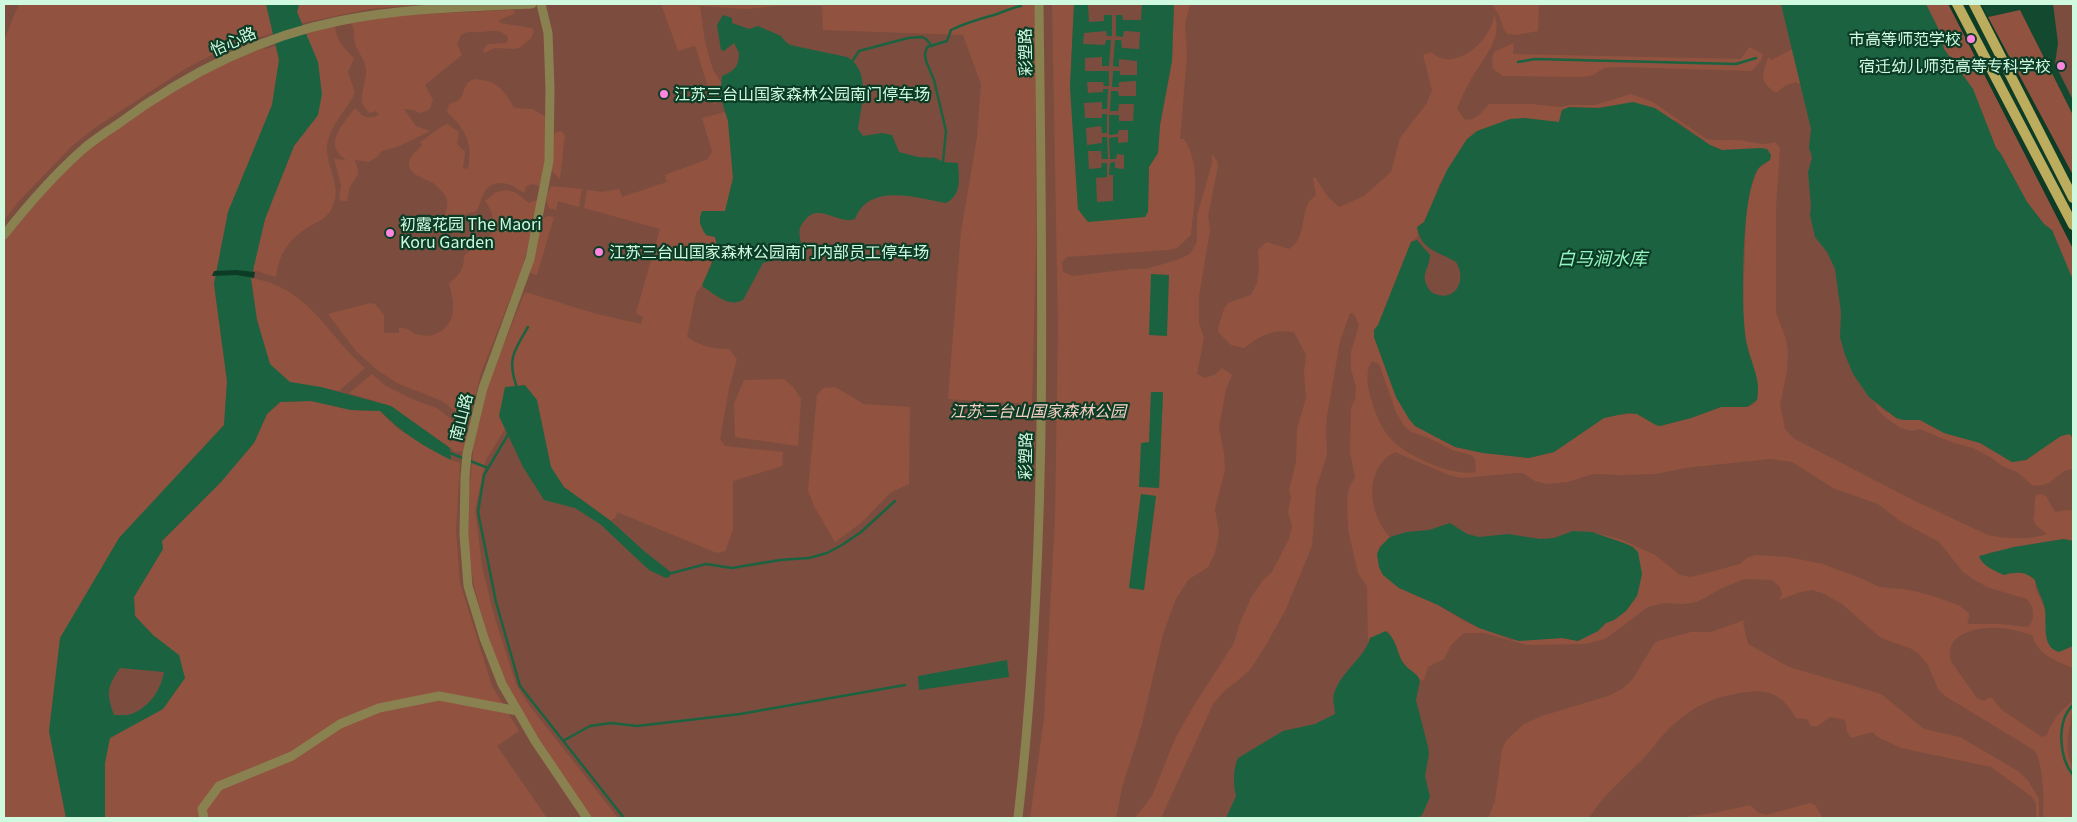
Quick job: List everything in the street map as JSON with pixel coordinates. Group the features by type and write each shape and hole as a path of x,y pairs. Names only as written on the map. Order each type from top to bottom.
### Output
{"main road":[{"path":"1957,4 2073,224"},
{"path":"1974,4 2073,198"}],"street":[{"name":"怡心路","path":"4,235 24,209 82,150 148,102 214,65 262,44 314,27 396,12 532,4"},
{"name":"南山路","path":"541,4 548,33 550,89 549,161 530,259 484,388 468,454 465,477 464,535 468,586 502,684 587,818"},
{"name":"彩塑路","path":"1018,818 1033,658 1039,526 1042,341 1039,4"},
{"path":"204,818 202,809 219,786 292,756 340,724 379,708 439,696 518,711"}],"shaded area":[{"path":"19,4 266,4 273,33 227,47 185,69 96,127 71,147 19,201 4,220 4,40"},
{"path":"299,4 430,4 369,9 302,23 297,12"},
{"path":"661,4 1035,4 1036,246 1032,404 948,399 961,232 977,137 981,84 963,35 823,30 822,6 776,6 746,9 700,6 705,42 713,70 721,82 721,100 714,105 695,46 678,51"},
{"path":"1052,4 1074,4 1070,87 1078,209 1084,218 1148,212 1149,167 1158,153 1160,125 1172,61 1174,4 1190,4 1185,25 1187,55 1180,139 1184,139 1190,150 1195,173 1195,198 1191,235 1177,248 1168,250 1067,257 1062,262 1063,272 1073,276 1146,269 1190,254 1197,242 1197,216 1212,163 1212,154 1217,161 1218,166 1208,216 1210,230 1199,296 1199,323 1204,338 1197,374 1205,378 1216,374 1222,368 1232,375 1226,389 1219,427 1225,470 1215,509 1219,533 1215,553 1208,567 1188,580 1176,599 1163,634 1142,724 1122,788 1116,818 1030,818 1044,719 1055,519 1058,328","holes":["1151,392 1163,393 1159,488 1141,443 1149,443","1141,494 1156,496 1144,590 1129,588"]},
{"path":"1492,4 1539,4 1538,31 1515,35 1508,34 1504,30 1499,15"},
{"path":"1926,4 1948,4 2073,249 2073,280 2052,230 2044,224 2027,202 1996,148 1973,89 1944,49 1940,32"},
{"name":"宿迁幼儿师范高等专科学校","path":"1981,4 2073,4 2073,115 2020,10 1988,17"},
{"path":"2020,10 2073,115 2073,175 1988,17"},
{"path":"515,11 514,14 499,20 500,23 532,28 534,31 531,38 521,47 514,49 495,48 484,53 483,50 488,44 507,43 508,37 502,32 495,31 469,32 461,35 457,44 462,55 425,85 433,100 429,110 420,113 404,109 416,126 430,131 397,147 382,151 369,162 355,160 358,174 350,187 347,201 339,199 341,185 334,159 346,160 339,154 336,148 337,134 355,108 366,117 379,115 376,111 370,113 363,104 362,93 366,69 355,44 354,30 350,22 403,15"},
{"path":"1494,15 1496,33 1494,41 1473,75 1457,108 1464,119 1475,118 1489,104 1531,104 1561,107 1595,105 1631,94 1653,102 1706,139 1740,140 1765,144 1775,142 1780,148 1776,207 1776,313 1786,339 1788,351 1787,372 1780,404 1785,429 1793,438 1915,501 1988,535 2018,538 2047,534 2036,525 2033,519 2036,495 2046,496 2055,512 2073,511 2073,541 2064,539 1987,553 2015,572 2025,573 2035,580 2036,589 2045,609 2073,646 2073,668 2054,660 2043,652 2032,635 2005,628 1983,628 1964,634 1957,638 1952,645 1950,653 1952,663 1977,698 1984,701 1990,697 1992,698 2002,710 2042,737 2047,735 2057,716 2073,701 2068,734 2068,751 2073,767 2073,818 2043,818 2042,773 2034,750 1945,696 1938,689 1928,665 1918,653 1881,638 1842,604 1822,593 1812,590 1800,592 1779,600 1782,595 1780,587 1772,580 1745,579 1722,588 1697,602 1683,604 1664,603 1648,607 1605,639 1586,644 1527,645 1484,633 1464,633 1451,645 1444,659 1428,667 1424,680 1420,681 1402,661 1388,632 1370,638 1368,643 1367,586 1358,573 1348,529 1347,501 1349,488 1355,477 1350,452 1351,408 1355,399 1356,387 1351,369 1351,352 1359,325 1354,314 1350,313 1340,341 1327,416 1327,455 1316,489 1312,546 1285,611 1250,670 1226,689 1213,704 1161,818 1135,818 1152,796 1175,739 1234,643 1239,625 1252,596 1263,580 1272,572 1289,539 1292,526 1288,512 1291,498 1289,490 1296,462 1297,429 1306,398 1304,372 1306,355 1294,332 1273,332 1244,348 1231,345 1219,333 1218,328 1224,309 1228,303 1251,295 1257,283 1259,270 1258,250 1267,242 1289,249 1298,240 1308,204 1316,195 1313,178 1315,177 1328,197 1339,207 1364,196 1391,172 1400,138 1427,103 1432,90 1423,55 1431,52 1440,58 1461,57 1479,44 1487,35","holes":["1609,106 1677,121 1710,145 1722,150 1731,150 1770,160 1758,169 1748,197 1746,215 1743,311 1746,341 1758,383 1757,400 1753,405 1747,407 1721,407 1691,418 1660,426 1637,414 1616,415 1604,418 1554,452 1529,458 1483,453 1455,447 1415,426 1396,397 1374,337 1374,330 1378,325 1411,242 1418,236 1417,227 1424,222 1439,185 1467,139 1544,121 1559,122 1562,110","1372,361 1379,364 1396,412 1404,426 1411,432 1429,438 1452,450 1471,455 1475,459 1476,472 1454,471 1429,463 1406,451 1389,437 1379,421 1368,387 1367,379","1395,452 1449,475 1462,478 1523,473 1535,481 1546,484 1568,482 1593,474 1656,474 1685,468 1770,459 1792,462 1833,488 1878,504 1900,521 1939,542 1963,572 1973,579 1987,587 2027,599 2033,609 2033,617 2028,627 2000,624 1969,624 1967,622 1969,613 1958,605 1910,590 1879,587 1823,564 1788,557 1755,555 1747,558 1740,564 1691,577 1680,575 1655,555 1620,539 1592,532 1633,547 1642,574 1637,596 1626,611 1614,620 1606,623 1598,631 1578,641 1562,638 1511,640 1465,622 1438,605 1399,588 1383,575 1379,567 1380,547 1390,537 1377,516 1372,492 1378,469 1385,459"]},
{"path":"335,26 339,40 354,58 348,72 355,93 334,125 328,139 327,154 335,184 335,199 327,215 298,234 288,244 281,256 276,277 253,270 265,219 294,146 318,115 306,33"},
{"path":"1514,43 1513,54 1741,59 1749,47 1763,54 1761,61 1751,71 1621,67 1604,68 1593,75 1582,77 1503,76 1493,69 1492,57 1495,51"},
{"path":"263,46 264,49 276,46 279,60 272,105 228,212 214,284 227,381 224,425 119,538 49,731 66,818 4,818 4,240 32,206 73,163 125,121 192,81"},
{"path":"1793,49 1801,82 1799,84 1796,82 1786,85 1776,93 1766,85 1763,77 1768,57 1771,60"},
{"path":"475,79 495,84 507,96 514,108 532,109 548,118 546,153 541,187 530,185 526,187 524,193 503,183 492,185 484,193 479,207 474,213 466,214 456,221 449,223 445,220 447,200 445,195 433,183 415,174 409,167 409,163 411,157 422,145 420,142 447,124 459,132 457,144 465,152 463,168 468,169 469,144 459,125 447,112 449,104 460,99 467,84"},
{"path":"725,112 728,121 733,178 725,212 702,211 700,217 706,235 715,237 717,248 702,286 696,293 687,337 707,346 729,349 737,359 729,389 720,439 725,446 783,452 782,466 733,481 733,530 725,551 717,553 617,512 616,517 611,521 564,487 551,468 545,445 499,416 505,429 486,460 475,509 482,566 493,612 516,684 529,705 618,818 590,818 527,722 506,684 487,635 474,586 469,555 469,492 474,443 489,381 525,292 597,314 641,324 643,317 636,313 660,229 584,208 587,190 602,192 619,189 622,197 667,182 665,175 708,159 712,151 702,118"},
{"path":"561,131 565,135 560,179 551,170 553,136 556,132"},
{"path":"552,186 582,189 579,207 558,201 556,210 549,208 547,197 548,191"},
{"path":"507,190 516,193 529,203 539,199 523,266 481,373 469,422 442,401 397,383 376,369 356,351 328,314 371,303 375,304 384,315 384,333 399,333 399,328 402,328 426,336 442,330 450,322 453,310 449,283 461,271 464,256 487,240 493,230 493,218 485,201 496,192"},
{"path":"548,216 554,217 537,275 532,274 530,272 541,223"},
{"path":"251,278 271,283 288,291 302,302 365,368 339,391 289,382 270,365 257,320"},
{"path":"372,374 386,386 414,400 437,408 468,433 464,451 456,452 391,406 349,393"},
{"path":"784,379 794,388 801,399 798,446 735,437 734,403 744,380"},
{"path":"835,387 864,404 910,407 909,484 890,493 861,523 835,542 814,506 808,490 817,395 823,388"},
{"path":"311,401 351,410 380,411 398,429 451,460 460,463 456,530 460,583 492,686 519,731 497,746 547,818 105,818 105,763 109,738 163,709 185,678 153,635 135,616 134,597 163,549 162,541 221,482 254,443 267,414 281,402"},
{"path":"1875,403 1886,412 1920,420 1944,433 1980,443 2012,462 2026,460 2061,435 2070,434 2073,439 2073,471 2071,469 2064,471 2049,483 2038,486 2032,485 2017,472 2002,466 1992,458 1973,448 1954,443 1919,429 1912,431 1901,428 1886,418 1877,409"},
{"path":"1745,620 1743,623 1748,644 1789,667 1881,694 1924,729 1960,737 2018,771 2027,779 2039,799 2039,818 2036,818 2036,804 2032,797 1991,767 1901,748 1872,732 1851,738 1847,731 1845,720 1830,717 1818,726 1811,726 1807,719 1796,718 1781,699 1769,693 1755,691 1733,694 1712,700 1683,716 1607,794 1589,818 1488,818 1495,801 1502,749 1506,741 1524,724 1542,716 1608,696 1622,689 1632,680 1654,644 1658,641 1691,632 1711,632"},
{"path":"1810,803 1815,805 1823,818 1687,818 1689,816 1750,805 1759,813 1766,815"}],"green space":[{"name":"江苏三台山国家森林公园","path":"4,4 1948,4 2073,249 2073,818 4,818"},
{"path":"2053,4 2073,4 2073,100 2055,64 2058,43"}],"water":[{"path":"266,4 299,4 297,12 318,62 322,94 318,115 294,146 265,219 251,279 257,320 270,364 290,382 321,387 391,406 450,448 451,460 413,438 380,411 351,410 311,401 280,402 267,414 254,443 221,482 162,541 163,549 134,597 135,616 153,635 179,655 185,678 163,709 110,738 105,763 105,818 66,818 49,731 60,638 119,538 224,425 227,381 214,284 228,212 272,105 279,60","holes":["120,668 164,672 158,690 145,706 132,714 114,715 109,690 112,680"]},
{"path":"1074,4 1088,4 1089,22 1104,21 1104,15 1112,15 1112,36 1107,36 1106,31 1084,33 1083,44 1105,45 1106,40 1111,40 1109,66 1102,66 1102,57 1085,58 1085,71 1109,71 1109,86 1104,86 1103,82 1087,82 1088,93 1103,92 1103,89 1108,89 1107,109 1102,109 1102,102 1084,103 1085,118 1102,118 1102,114 1107,114 1107,133 1102,133 1101,126 1086,128 1087,145 1102,143 1102,137 1107,137 1108,159 1102,159 1101,151 1088,151 1089,169 1101,168 1102,163 1107,163 1107,177 1096,178 1097,202 1113,201 1113,175 1109,175 1110,163 1115,162 1115,168 1124,169 1124,155 1117,154 1116,159 1110,159 1109,138 1118,137 1118,143 1128,142 1128,130 1119,130 1118,134 1109,135 1109,115 1119,115 1119,121 1133,121 1134,104 1119,104 1118,111 1110,111 1111,91 1118,91 1119,96 1136,96 1136,81 1119,82 1119,87 1112,87 1113,71 1120,71 1120,75 1137,75 1137,61 1119,59 1119,67 1113,66 1115,40 1121,40 1122,48 1139,49 1140,32 1124,31 1123,37 1116,36 1116,15 1122,15 1123,20 1141,20 1142,4 1174,4 1172,61 1160,125 1158,153 1149,167 1148,212 1145,217 1088,222 1078,209 1070,87"},
{"path":"1781,4 1926,4 1940,32 1944,49 1973,89 1996,148 2027,202 2044,224 2052,230 2073,280 2073,439 2070,434 2061,436 2026,460 2012,462 1980,443 1944,433 1920,420 1896,418 1869,397 1853,374 1840,337 1841,312 1835,269 1827,252 1815,237 1810,215 1808,172 1812,158 1809,147 1811,129"},
{"path":"723,15 732,18 732,23 749,29 758,26 781,36 790,45 847,57 855,63 860,71 862,80 863,90 858,129 863,136 882,133 892,135 899,152 918,157 936,158 943,162 958,163 958,186 955,195 946,203 908,196 882,196 871,200 862,207 855,219 849,220 822,213 810,215 800,227 803,249 798,253 763,263 743,300 737,302 727,301 702,286 713,262 716,243 715,237 706,235 702,229 700,221 702,211 725,211 733,178 728,121 720,96 722,76 735,68 739,53 734,43 724,51 721,50 717,25"},
{"name":"白马涧水库","path":"1633,102 1655,108 1710,145 1722,150 1760,148 1767,149 1771,155 1770,160 1758,169 1752,182 1745,226 1744,325 1758,385 1757,400 1747,407 1721,407 1691,418 1660,426 1637,414 1628,413 1604,418 1554,452 1529,458 1483,453 1455,447 1415,426 1396,397 1374,337 1374,330 1378,325 1411,242 1417,240 1430,255 1425,273 1425,281 1431,292 1446,295 1457,289 1460,277 1456,262 1427,246 1419,235 1417,227 1424,222 1447,170 1467,139 1477,131 1510,119 1525,118 1559,122 1562,110 1569,107 1599,108"},
{"path":"1151,274 1169,275 1167,336 1149,335"},
{"path":"525,385 537,400 551,467 564,487 611,521 672,573 669,577 666,578 649,570 600,524 575,508 544,500 523,467 499,416 505,387"},
{"path":"1151,392 1163,392 1159,488 1139,487 1141,443 1149,442"},
{"path":"1141,494 1156,496 1144,590 1129,588"},
{"path":"1450,523 1467,534 1479,537 1508,534 1540,539 1554,538 1573,531 1592,532 1624,543 1633,547 1638,552 1642,574 1637,596 1626,611 1614,620 1606,623 1598,631 1578,641 1562,638 1519,641 1479,628 1438,605 1399,588 1383,575 1379,567 1377,554 1380,547 1390,537 1407,532 1429,530"},
{"path":"2064,539 2073,541 2073,646 2059,652 2053,649 2047,640 2044,606 2035,580 2028,575 2020,573 2004,575 1986,565 1979,556 2014,547"},
{"path":"1386,631 1393,640 1400,658 1420,681 1416,700 1428,747 1429,754 1425,776 1430,797 1422,815 1418,818 1226,818 1236,796 1234,777 1238,758 1283,731 1315,724 1335,714 1333,697 1337,686 1363,652 1370,638"},
{"path":"1007,660 1009,677 919,690 918,676"}],"pier":[{"path":"236,270 255,272 254,278 236,275 212,276 214,271"}],"waterway":[{"path":"943,162 946,131 934,80 926,61 927,47 947,41 951,30 972,21 1021,6"},
{"path":"853,60 859,51 908,38 922,37 932,46"},
{"path":"1518,62 1535,59 1736,64 1756,58"},
{"path":"517,388 512,370 513,356 528,327"},
{"path":"509,433 484,475 478,512 496,602 520,686 624,818"},
{"path":"450,453 488,468"},
{"path":"672,573 706,564 732,568 780,560 809,558 827,553 861,532 895,501"},
{"path":"563,741 590,726 611,723 637,726 740,714 905,685"},
{"path":"2073,705 2064,720 2061,740 2068,768 2073,775"}],"place":[{"name":"市高等师范学校","path":"1971,39"},
{"name":"宿迁幼儿师范高等专科学校","path":"2061,66"},
{"name":"江苏三台山国家森林公园南门停车场","path":"664,94"},
{"name":"初露花园 The Maori Koru Garden","path":"390,233"},
{"name":"江苏三台山国家森林公园南门内部员工停车场","path":"599,252"}]}
